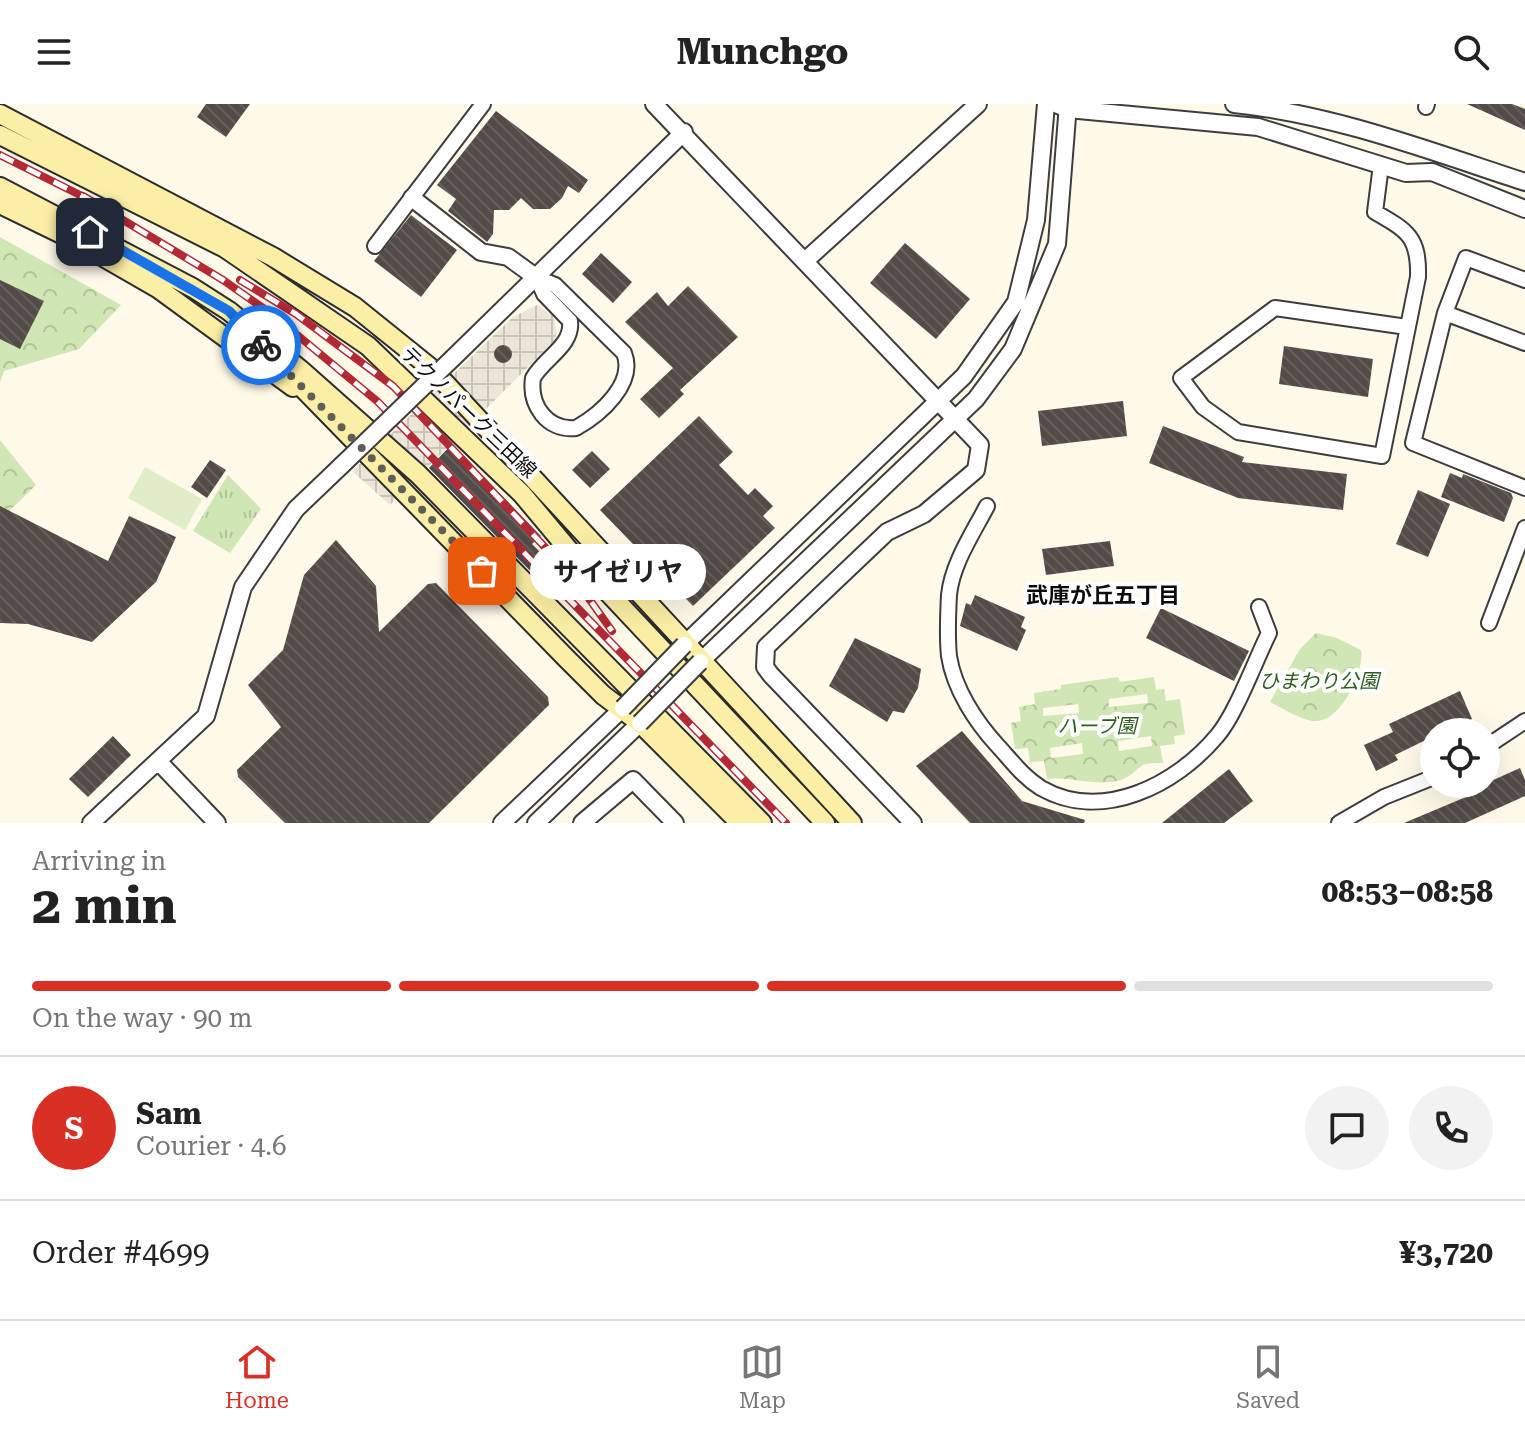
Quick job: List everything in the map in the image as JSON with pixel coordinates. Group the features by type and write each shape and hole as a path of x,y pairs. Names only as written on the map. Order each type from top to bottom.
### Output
{"main road":[{"path":"0,114 215,224 355,307 432,369 684,645 852,823"},
{"name":"テクノパーク三田線","path":"0,135 250,263 368,346 420,392 522,494 573,555 825,823"},
{"path":"4,194 150,263 229,311 418,474 762,823"},
{"path":"4,194 74,240 159,289 216,328 333,419"},
{"path":"250,263 304,289 449,389"},
{"path":"229,311 603,695 640,723 740,823"}],"street":[{"path":"375,246 483,104"},
{"path":"654,104 980,445 976,470 924,514 887,532 766,647 764,656 765,667 771,675 913,823"},
{"path":"805,261 978,104"},
{"path":"502,823 964,376 1016,302 1036,220 1046,104"},
{"path":"1234,104 1269,108 1393,139 1525,182"},
{"path":"536,823 976,399 1013,349 1057,244 1064,106 1258,127 1406,173 1432,172 1525,209"},
{"path":"91,823 206,716 243,587 296,509 684,132"},
{"path":"1381,165 1375,212 1410,235 1419,251 1418,277 1382,456 1238,432 1203,407 1181,378 1275,308 1407,327"},
{"path":"412,198 481,252 508,257 537,278 555,285 624,353 629,364 629,375 613,396 576,428 557,427 546,419 533,400 533,378 563,345 571,327 570,321 544,294 537,278"},
{"path":"1525,280 1466,258 1445,313 1413,443 1525,488"},
{"path":"1445,313 1525,343"},
{"path":"987,506 962,552 949,592 949,658 974,719 1023,774 1042,789 1063,798 1099,803 1140,796 1173,774 1218,736 1269,633 1259,607"},
{"path":"1489,623 1525,528"},
{"path":"1500,738 1525,721"},
{"path":"158,761 217,823"},
{"path":"582,823 633,780 675,823"},
{"path":"1339,823 1384,797 1420,783"}],"green space":[{"path":"0,237 121,305 79,349 4,371 0,382"},
{"path":"0,440 36,485 0,520"},
{"path":"145,467 202,499 185,530 128,498"},
{"path":"228,475 261,509 230,553 193,531"},
{"name":"ひまわり公園","path":"1316,633 1337,638 1361,650 1361,659 1355,681 1343,703 1326,718 1311,721 1270,702 1300,649"},
{"name":"ハーブ園","path":"1118,677 1120,682 1154,677 1156,690 1164,689 1166,701 1180,699 1185,734 1174,736 1175,744 1160,746 1163,763 1143,765 1121,780 1047,779 1044,761 1030,762 1028,748 1015,749 1011,723 1021,721 1019,707 1035,704 1034,693 1061,689 1061,685","holes":["1147,694 1148,703 1109,707 1109,699","1078,704 1079,713 1043,716 1043,708","1151,736 1152,746 1119,751 1118,741","1082,743 1083,754 1051,758 1050,748"]}],"shaded area":[{"path":"537,305 553,316 557,333 554,341 390,505 352,471 513,317"}],"building":[{"path":"206,104 250,104 226,137 197,117"},
{"path":"1467,104 1512,104 1525,109 1525,130"},
{"path":"496,111 588,180 579,193 568,186 562,198 550,209 533,209 521,198 509,210 494,210 493,234 487,242 448,211 456,199 437,185"},
{"path":"411,215 457,250 421,297 374,261"},
{"path":"905,243 970,299 936,339 870,283"},
{"path":"601,253 632,282 613,303 582,274"},
{"path":"0,280 44,301 20,349 0,339"},
{"path":"688,286 738,337 680,390 684,394 659,418 640,399 673,368 625,322 657,292 668,306"},
{"path":"503,345 512,354 503,363 494,354"},
{"path":"1284,346 1373,359 1368,397 1279,384"},
{"path":"1123,401 1127,436 1042,446 1038,411"},
{"path":"699,416 733,452 719,465 748,495 755,488 773,506 763,516 775,528 693,606 600,510"},
{"path":"1163,426 1244,457 1242,462 1347,474 1343,510 1238,498 1149,463"},
{"path":"452,444 541,536 532,544 548,560 556,553 576,576 555,596 429,468"},
{"path":"592,451 610,469 590,488 572,470"},
{"path":"210,460 226,470 207,498 191,487"},
{"path":"1450,473 1462,478 1463,474 1511,493 1513,498 1504,522 1441,497"},
{"path":"1418,490 1450,504 1428,557 1396,544"},
{"path":"0,506 108,561 129,516 176,537 156,582 92,642 28,624 0,623"},
{"path":"336,540 376,586 379,632 428,584 436,583 548,697 549,705 429,823 285,823 238,777 237,770 281,727 248,685 283,650 304,575"},
{"path":"1110,541 1114,566 1046,575 1042,549"},
{"path":"975,595 1025,617 1021,627 1026,630 1017,651 960,626 966,603 971,605"},
{"path":"1161,608 1249,651 1234,681 1146,638"},
{"path":"855,638 921,669 918,688 904,713 893,711 887,722 829,686"},
{"path":"1460,691 1472,718 1420,718 1420,743 1395,755 1398,760 1376,771 1364,745 1393,732 1389,724"},
{"path":"962,731 1022,801 1085,820 1084,823 970,823 916,766"},
{"path":"113,736 131,755 88,797 69,779"},
{"path":"1520,768 1525,780 1525,796 1465,823 1404,823 1463,798 1500,798 1500,777"},
{"path":"1229,769 1253,801 1224,823 1162,823"}],"railway":[{"path":"0,155 92,201"},
{"path":"83,196 223,280 273,315 377,401 786,823"},
{"path":"240,280 296,314 393,386 575,579 612,631"}],"way so far":[{"path":"261,345 482,571"}],"place":[{"name":"サイゼリヤ","path":"482,571"}],"district":[{"name":"武庫が丘五丁目","path":"1103,595"}],"route":[{"path":"90,232 162,270 229,311 261,345"}]}
